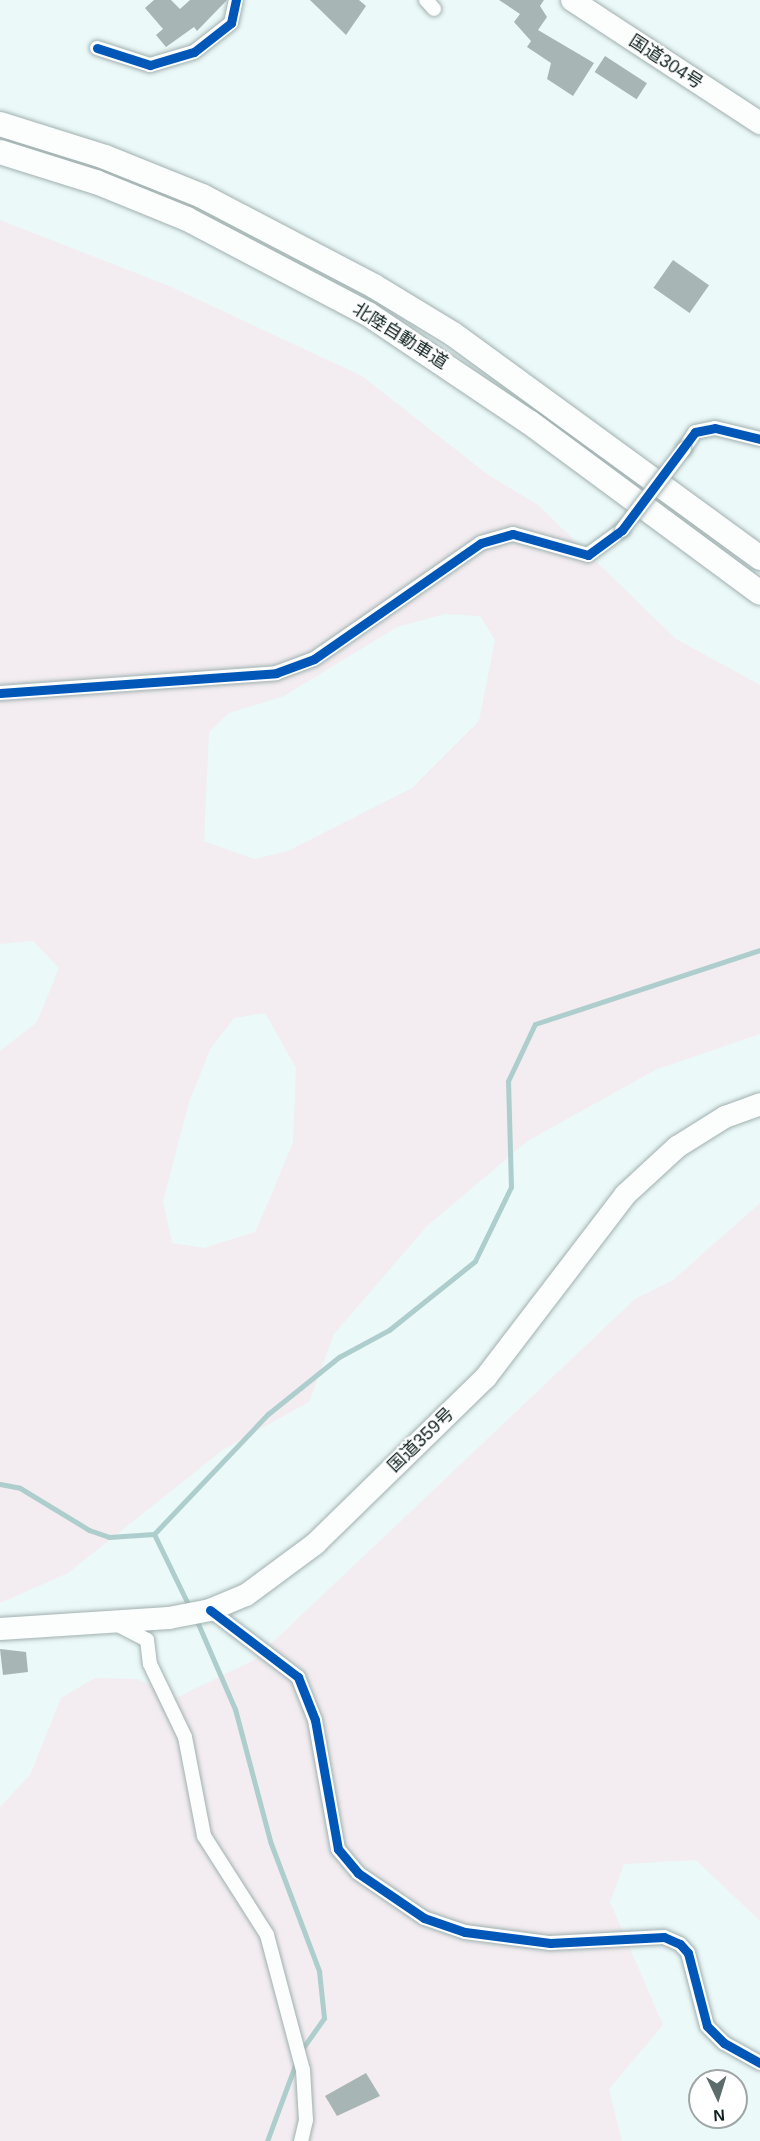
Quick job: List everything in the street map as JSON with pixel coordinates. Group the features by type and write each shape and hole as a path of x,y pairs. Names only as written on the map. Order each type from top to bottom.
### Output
{"highway":[{"name":"国道304号","path":"572,0 760,123"},
{"name":"北陸自動車道","path":"0,124 105,157 202,196 364,280 453,334 760,558"},
{"name":"北陸自動車道","path":"0,152 187,219 368,314 529,422 760,593"},
{"name":"国道359号","path":"0,1629 115,1624 210,1610 246,1595 315,1544 486,1377 625,1195 677,1147 725,1117 760,1104"}],"street":[{"path":"97,48 150,65 194,52 231,23 236,0"},
{"path":"0,693 276,673 314,659 481,543 513,534 588,555 622,530 695,432 716,428 760,439"},
{"path":"210,1610 298,1677 315,1720 338,1849 358,1873 424,1918 465,1932 550,1943 664,1937 680,1944 688,1953 707,2026 724,2043 760,2063"},
{"path":"115,1624 147,1640 150,1664 185,1737 204,1836 267,1935 303,2070 306,2120 301,2141"}],"shaded area":[{"path":"0,220 169,286 362,376 487,474 538,505 676,639 760,685 760,1034 655,1070 529,1140 427,1226 334,1334 309,1402 224,1449 68,1573 0,1603 0,1051 37,1022 59,968 33,941 0,944","holes":["445,614 480,616 495,640 479,721 412,788 288,851 254,859 204,841 209,732 229,713 284,696 397,627","265,1013 296,1068 293,1142 255,1232 204,1248 172,1243 163,1201 189,1102 211,1048 234,1018"]},
{"path":"760,1203 760,1921 696,1860 624,1864 610,1902 663,2025 609,2089 622,2141 0,2141 0,1807 30,1775 61,1698 95,1678 138,1679 176,1698 254,1660 635,1299 673,1280"}],"building":[{"path":"154,0 171,0 180,9 190,0 227,0 197,31 194,27 166,47 156,35 163,29 145,8"},
{"path":"310,0 359,0 366,6 346,35"},
{"path":"499,0 544,0 540,6 547,17 538,30 594,63 573,96 547,79 551,63 527,47 531,41 514,22 520,14"},
{"path":"605,56 647,83 637,99 595,72"},
{"path":"673,260 709,285 690,313 653,288"},
{"path":"0,1649 26,1652 28,1672 3,1675"},
{"path":"366,2073 380,2096 337,2116 325,2096"}],"waterway":[{"path":"0,1484 20,1488 89,1530 109,1537 154,1534 268,1414 339,1357 389,1330 475,1261 511,1187 508,1081 535,1024 760,950"},
{"path":"154,1534 190,1608"},
{"path":"196,1619 235,1709 270,1841 319,1971 324,2018 300,2052"},
{"path":"267,2141 297,2060"}],"cycle path":[{"path":"97,48 150,65 194,52 231,23 236,0"},
{"path":"0,693 276,673 314,659 481,543 513,534 588,555 622,530 695,432 715,428 760,439"},
{"path":"210,1610 298,1677 315,1720 338,1849 358,1873 424,1918 465,1932 550,1943 664,1937 680,1944 688,1953 707,2026 724,2043 760,2063"}]}
